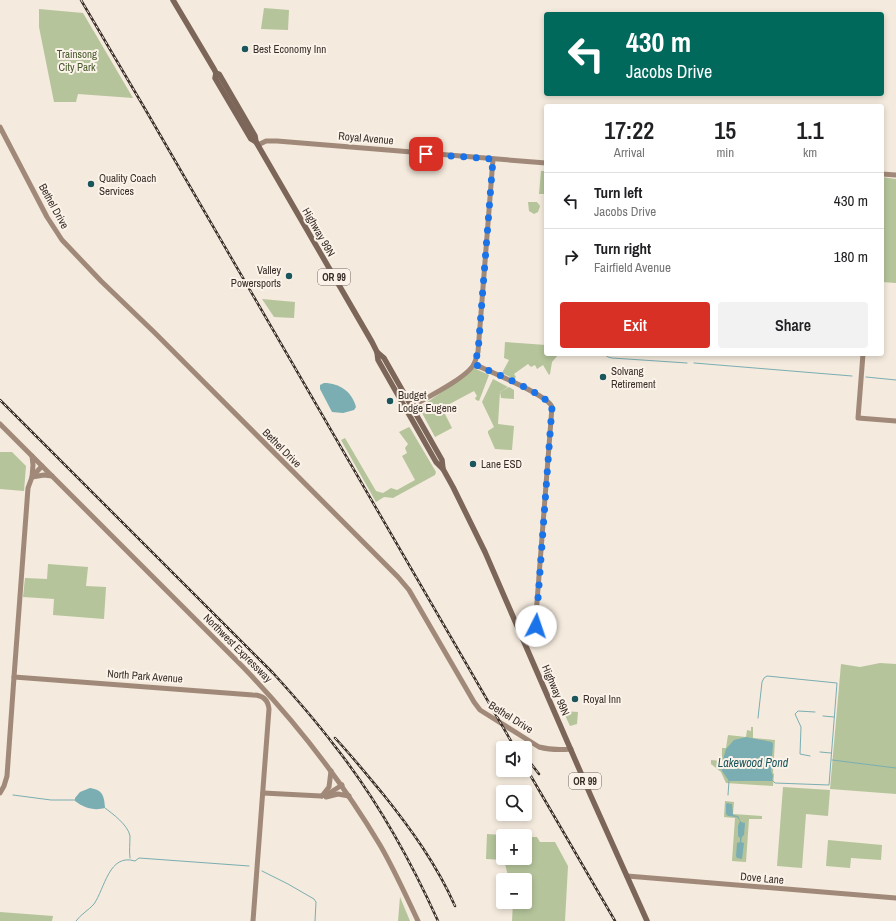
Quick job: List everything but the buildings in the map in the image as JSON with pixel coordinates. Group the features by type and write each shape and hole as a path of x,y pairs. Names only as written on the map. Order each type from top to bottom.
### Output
{"main road":[{"name":"Highway 99N","path":"174,0 216,73 219,74 255,136 257,143 377,352 384,358 436,462 443,469 485,552 647,921"}],"street":[{"name":"Bethel Drive","path":"0,127 48,217 62,240 101,282 155,333 398,577 409,590 477,706 539,747 561,750 571,749"},
{"name":"Royal Avenue","path":"257,143 277,141 544,163"},
{"path":"409,408 462,375 474,364 478,352 493,159"},
{"path":"884,174 896,175"},
{"path":"863,356 858,418 896,421"},
{"path":"474,364 546,399 550,402 552,407 536,615 538,636 524,641"},
{"name":"Northwest Expressway","path":"0,424 273,699 342,785 380,846 418,921"},
{"path":"32,456 32,477"},
{"path":"0,793 7,776 28,485 32,477 42,466"},
{"path":"32,477 44,474 52,476"},
{"name":"North Park Avenue","path":"14,677 246,694 261,696 267,702 269,709 253,921"},
{"path":"321,796 329,787 331,771"},
{"path":"321,796 328,794 342,785"},
{"path":"263,792 321,796 325,798 338,794 349,796"},
{"name":"Dove Lane","path":"627,876 896,898"}],"green space":[{"path":"264,8 289,10 288,30 261,29"},
{"name":"Trainsong City Park","path":"39,9 83,13 133,98 78,94 76,102 54,102 39,27"},
{"path":"541,171 544,171 544,194 539,194"},
{"path":"884,177 896,179 896,283 884,282"},
{"path":"528,202 537,202 540,206 538,212 534,214 529,211"},
{"path":"262,299 295,302 294,318 274,317"},
{"path":"505,342 544,345 544,356 557,356 552,362 549,375 543,365 537,369 535,365 531,367 528,364 514,374 516,377 514,379 502,373 509,360 504,358"},
{"path":"474,368 489,375 479,401 475,398 477,396 474,391 442,408 452,428 435,437 420,407 464,377"},
{"path":"493,379 508,387 500,392 498,424 514,426 512,450 495,449 488,433 488,431 494,427 482,402"},
{"path":"509,387 514,390 514,399 501,398 500,392"},
{"path":"409,427 436,472 435,475 393,498 384,497 376,502 341,440 345,438 376,491 383,493 391,488 397,490 415,480 402,456 407,453 405,448 408,444 399,432"},
{"path":"0,452 12,452 26,466 24,491 0,489"},
{"path":"48,564 88,567 86,586 106,587 104,619 53,615 54,599 23,597 25,578 47,579"},
{"path":"880,663 896,664 896,794 830,789 841,664 860,667"},
{"path":"563,711 578,712 577,724 570,726"},
{"name":"Lakewood Pond","path":"751,727 753,727 753,738 775,740 773,786 726,783 721,772 711,764 711,760 722,761 722,748 726,748 728,735 746,737 747,730 751,731"},
{"path":"783,787 830,790 828,816 806,814 802,868 777,866"},
{"path":"725,801 734,802 733,814 762,816 762,819 749,819 746,862 732,861 735,818 724,817"},
{"path":"487,834 496,835 496,860 486,859"},
{"path":"532,837 537,837 540,842 555,842 568,866 565,921 512,921 513,909 532,909 532,873 507,873 505,865 532,865"},
{"path":"828,840 882,845 881,860 851,858 850,868 826,866"},
{"path":"400,897 410,921 398,921"},
{"path":"0,912 53,916 52,921 0,921"}],"water":[{"path":"330,383 344,389 352,397 356,407 354,410 343,413 332,412 320,389 320,385"},
{"name":"Lakewood Pond","path":"746,737 772,742 772,781 729,781 722,771 721,767 726,749 734,740"},
{"path":"90,788 98,790 102,794 105,808 89,808 75,801 75,798 80,792"},
{"path":"727,803 732,804 733,815 738,816 741,822 745,823 744,835 741,842 744,843 742,859 737,858 736,856 737,843 740,842 740,838 738,836 738,826 740,821 737,817 728,816 726,814"}],"waterway":[{"path":"607,356 612,358 687,363"},
{"path":"694,363 852,376"},
{"path":"866,377 896,380"},
{"path":"758,718 762,682 767,676 837,683 829,785 775,783 772,780"},
{"path":"810,756 800,754 801,727 795,714 798,711 815,712"},
{"path":"823,716 834,717"},
{"path":"820,752 831,753"},
{"path":"832,760 896,768"},
{"path":"728,795 729,781"},
{"path":"13,795 51,800 75,800"},
{"path":"105,808 120,820 129,832 130,858"},
{"path":"76,921 94,904 109,874 119,862 126,860 135,861 139,858 249,866"},
{"path":"262,871 314,899 316,902 315,921"}],"railway":[{"path":"81,0 511,741"},
{"path":"0,400 273,673 297,699 349,765 378,808 404,852 438,921"},
{"path":"335,738 404,820 432,862 455,906"},
{"path":"532,765 539,774"},
{"path":"531,777 615,921"}],"place":[{"name":"Best Economy Inn","path":"245,49"},
{"name":"Quality Coach Services","path":"91,184"},
{"name":"Valley Powersports","path":"289,276"},
{"name":"Solvang Retirement","path":"603,377"},
{"name":"Budget Lodge Eugene","path":"390,401"},
{"name":"Lane ESD","path":"473,464"},
{"name":"Royal Inn","path":"575,699"}],"route":[{"path":"426,154 493,159 478,352 474,364 546,399 552,405 536,626"}]}
